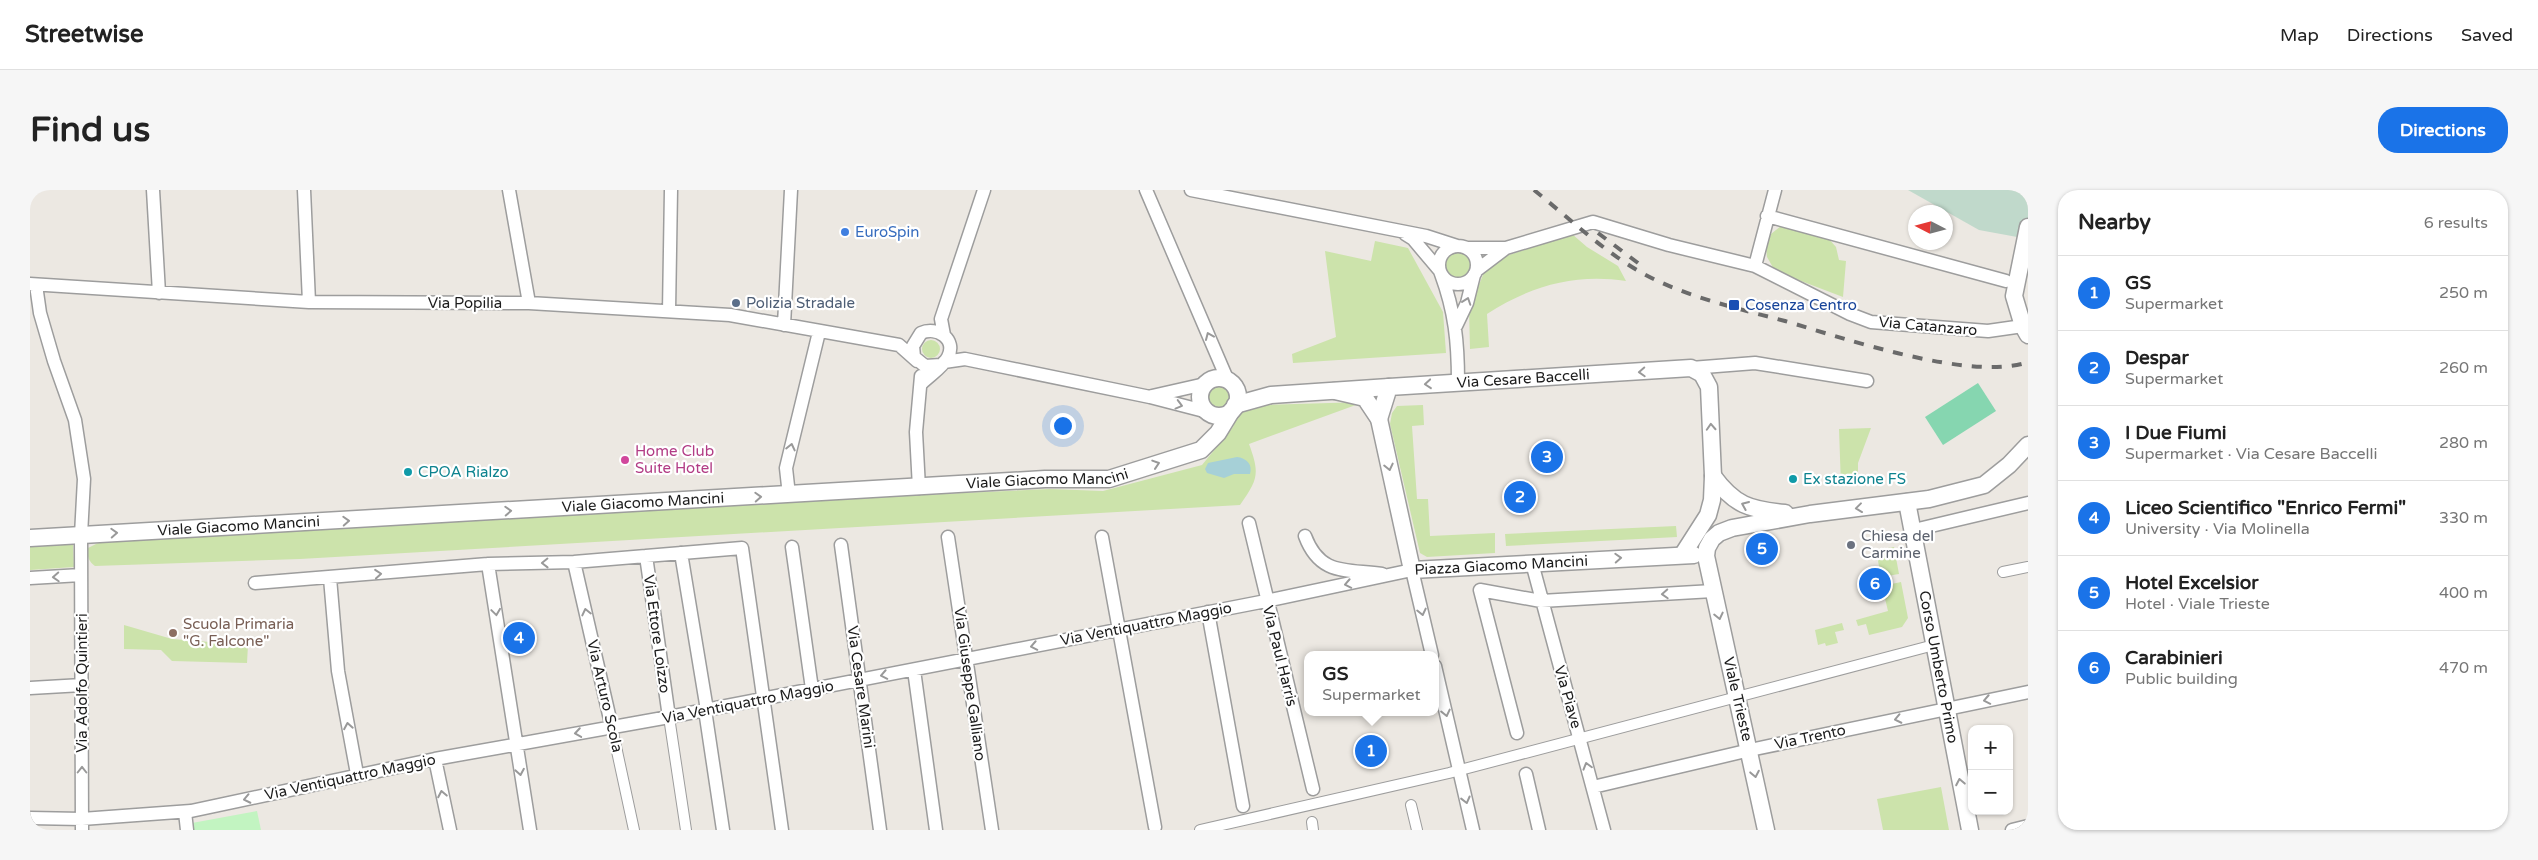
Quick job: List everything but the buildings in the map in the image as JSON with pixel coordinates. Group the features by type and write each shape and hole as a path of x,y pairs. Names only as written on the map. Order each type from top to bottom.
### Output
{"street":[{"path":"153,190 159,293"},
{"path":"304,190 309,302"},
{"path":"509,190 529,303"},
{"path":"669,311 671,190"},
{"path":"784,325 791,190"},
{"path":"898,345 924,332 941,319 984,190"},
{"path":"1146,190 1237,394 1233,408"},
{"path":"1191,190 1426,236 1462,247 1506,248"},
{"path":"1755,266 1775,190"},
{"path":"1769,211 2006,281"},
{"name":"Via Catanzaro","path":"1506,248 1593,222 1669,245 1755,266 1850,314 1871,322 1988,331 2026,331"},
{"path":"2026,331 2014,296 2028,227"},
{"path":"1396,230 1413,239 1449,282 1460,284 1506,248"},
{"path":"1458,382 1456,326 1441,273 1440,259 1442,254 1462,247"},
{"path":"1456,326 1476,273 1476,258 1462,247"},
{"name":"Via Popilia","path":"33,285 309,302 529,303 730,315 898,345 919,362"},
{"name":"Via Adolfo Quintieri","path":"33,285 54,361 75,420 84,479 81,535 82,824"},
{"path":"922,383 943,363 949,354 941,319"},
{"path":"919,488 916,432 922,383 919,362 913,346 924,332 936,331 965,359"},
{"path":"789,495 786,468 818,332"},
{"path":"919,362 930,367 965,359 1150,397 1220,416 1233,408 1271,395 1335,391 1365,398 1379,419"},
{"path":"1691,368 1755,363 1867,381"},
{"path":"1691,368 1702,374 1709,387 1714,476 1712,500 1708,515 1683,554 1694,555 1709,568"},
{"name":"Via Cesare Baccelli","path":"1335,391 1691,368"},
{"path":"1150,397 1205,384 1216,378 1271,395"},
{"path":"1205,384 1200,399 1208,412"},
{"path":"1379,419 1389,387"},
{"name":"Viale Giacomo Mancini","path":"30,538 919,488 1045,479 1109,479 1200,450 1218,432 1233,408"},
{"name":"Piazza Giacomo Mancini","path":"1379,419 1412,570 1683,554"},
{"path":"1714,476 1733,500 1748,507 1810,514 1907,502 1984,485 2009,465 2028,445"},
{"name":"Corso Umberto Primo","path":"1907,502 1914,530 1970,830"},
{"path":"1914,530 2028,503"},
{"name":"Viale Trieste","path":"1766,830 1750,750 1713,591 1707,548 1719,533 1732,528 1810,514"},
{"name":"Via Paul Harris","path":"1249,523 1266,601 1313,789"},
{"path":"1102,536 1155,827"},
{"path":"1305,536 1310,551 1325,565 1392,575"},
{"name":"Via Giuseppe Galliano","path":"948,537 992,830"},
{"name":"Via Cesare Marini","path":"841,545 880,830"},
{"path":"792,546 812,690"},
{"path":"255,583 488,564 574,562 742,548 782,830"},
{"path":"682,553 722,830"},
{"name":"Via Ettore Loizzo","path":"646,556 686,830"},
{"name":"Via Arturo Scola","path":"574,562 634,830"},
{"name":"Via Piave","path":"1532,563 1604,830"},
{"path":"488,564 530,830"},
{"path":"2003,572 2028,567"},
{"path":"1412,570 1431,651"},
{"name":"Via Ventiquattro Maggio","path":"30,818 82,824 185,812 357,774 515,743 669,718 1266,601 1412,570"},
{"path":"30,578 81,576"},
{"path":"330,578 338,671 357,774"},
{"path":"1517,733 1480,591 1541,601 1713,591"},
{"path":"1208,612 1243,806"},
{"path":"1200,830 1459,770 1737,695 1934,645"},
{"path":"914,670 936,830"},
{"path":"1439,683 1473,830"},
{"path":"30,688 82,685"},
{"name":"Via Trento","path":"1593,787 1750,750 2028,692"},
{"path":"435,759 450,830"},
{"path":"1526,774 1539,830"},
{"path":"1411,805 1417,830"},
{"path":"185,812 187,830"},
{"path":"2012,830 2028,826"}],"green space":[{"path":"1908,190 2028,190 2028,239 1979,230 1953,215 1953,205 1935,205"},
{"path":"1781,226 1828,238 1836,247 1839,260 1846,261 1843,297 1775,271 1767,257 1766,248 1771,234"},
{"path":"1572,234 1587,247 1618,266 1626,281 1589,279 1554,284 1536,289 1503,304 1487,314 1489,347 1470,349 1469,309 1485,270 1500,258"},
{"path":"1375,241 1408,248 1443,312 1446,353 1293,363 1292,354 1336,337 1325,251 1371,261"},
{"path":"1458,250 1469,254 1473,265 1469,276 1458,280 1447,276 1443,265 1447,254"},
{"path":"931,340 937,343 940,349 937,355 931,358 925,355 922,349 925,343"},
{"path":"1978,383 1996,411 1943,445 1925,417"},
{"path":"1218,385 1226,389 1230,397 1226,405 1218,409 1210,405 1206,397 1210,389"},
{"path":"1364,402 1249,444 1256,470 1251,489 1240,505 300,559 95,566 88,556 88,548 108,538 723,504 1050,489 1103,491 1202,465 1233,427 1238,413 1246,408 1263,405"},
{"path":"1423,405 1424,425 1412,426 1417,499 1428,499 1430,536 1495,533 1495,553 1427,557 1420,553 1390,424 1392,413 1397,406"},
{"path":"1871,428 1858,463 1858,485 1841,486 1839,429"},
{"path":"1676,526 1677,537 1506,546 1505,534"},
{"path":"73,544 74,567 30,570 30,547"},
{"path":"1894,547 1899,574 1881,577 1876,550"},
{"path":"1901,582 1908,618 1902,627 1869,635 1866,624 1858,626 1856,620 1888,611 1882,586"},
{"path":"1842,623 1844,630 1835,632 1838,643 1826,646 1825,643 1818,645 1815,630"},
{"path":"124,625 172,639 248,645 247,663 172,661 161,650 124,649"},
{"path":"1941,787 1949,830 1883,830 1877,799"},
{"path":"257,811 261,830 193,830 192,823"}],"water":[{"path":"1237,457 1250,464 1250,474 1234,474 1224,478 1207,473 1205,469 1208,463"}],"railway":[{"path":"1534,190 1600,244 1628,264 1642,273 1676,289 1873,347 1907,355 1975,366 2004,367 2028,362"},
{"path":"1598,233 1638,263"}],"place":[{"name":"EuroSpin","path":"845,232"},
{"name":"Polizia Stradale","path":"736,303"},
{"name":"Cosenza Centro","path":"1734,305"},
{"name":"I Due Fiumi","path":"1547,457"},
{"name":"Home Club Suite Hotel","path":"625,460"},
{"name":"CPOA Rialzo","path":"408,472"},
{"name":"Ex stazione FS","path":"1793,479"},
{"name":"Despar","path":"1520,497"},
{"name":"Chiesa del Carmine","path":"1851,545"},
{"name":"Hotel Excelsior","path":"1762,549"},
{"name":"Carabinieri","path":"1875,584"},
{"name":"Scuola Primaria \"G. Falcone\"","path":"173,633"},
{"name":"Liceo Scientifico \"Enrico Fermi\"","path":"519,638"},
{"name":"GS","path":"1371,751"}]}
